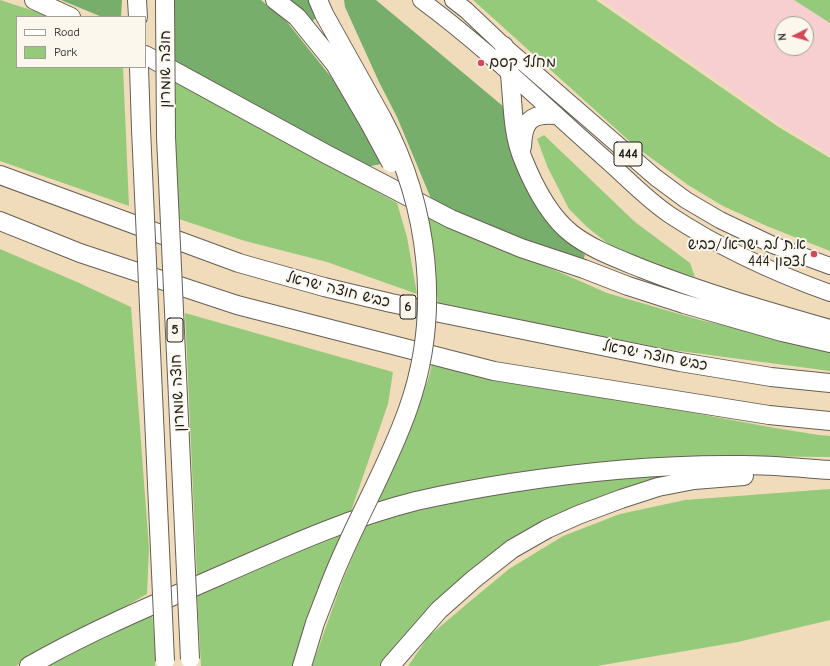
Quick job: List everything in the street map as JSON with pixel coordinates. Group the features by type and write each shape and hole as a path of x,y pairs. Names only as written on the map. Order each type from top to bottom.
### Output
{"highway":[{"path":"34,0 69,16"},
{"path":"138,0 138,16"},
{"name":"חוצה שומרון","path":"165,0 166,136 190,663"},
{"path":"275,0 297,18 335,64 399,154 414,195 423,239 427,298 425,338 416,385 408,409 367,502 336,567 315,623 302,666"},
{"path":"318,0 376,121"},
{"path":"325,0 327,11 336,37"},
{"path":"504,46 510,73 515,128 522,158 536,187 551,212 571,234 604,253 625,262 709,293 765,311 830,329"},
{"path":"146,56 326,154 451,219 521,248 584,269 628,286 684,304 782,332 830,343"},
{"name":"חוצה שומרון","path":"139,68 164,660"},
{"path":"522,158 523,132 529,120 539,115 555,115"},
{"name":"כביש חוצה ישראל","path":"0,175 239,263 331,289 391,304 680,362 771,377 830,383"},
{"path":"0,221 80,253 238,305 494,371 769,415 830,421"},
{"path":"29,666 118,620 241,566 369,515 415,501 556,476 615,469 742,465 830,470"},
{"path":"390,666 439,610 474,579 512,549 547,529 572,518 650,489 694,480 830,470"}],"main road":[{"name":"444","path":"421,0 451,22 510,73 640,192 669,214 708,239 772,271 830,293"},
{"name":"444","path":"453,0 655,177 686,200 720,220 773,245 830,266"}],"shaded area":[{"path":"602,0 830,0 830,155 781,125"}],"green space":[{"path":"0,0 50,16 16,16 16,68 123,68 129,206 0,161"},
{"path":"61,0 122,0 121,16 100,16"},
{"path":"173,0 261,0 287,22 331,77 364,130 381,164 366,167 171,60"},
{"path":"288,0 311,0 318,16 309,24"},
{"path":"344,0 376,0 510,112 566,239 585,255 582,263 432,201 397,117 379,82 345,7"},
{"path":"473,0 596,0 777,126 830,158 830,251 769,227 723,206 688,185 636,147"},
{"path":"794,0 830,0 830,23"},
{"path":"170,76 397,203 407,237 417,294 327,262 245,241 179,219"},
{"path":"544,135 635,222 690,263 695,277 648,264 616,250 587,227 569,209 548,168 537,139"},
{"path":"428,212 514,254 607,293 700,320 830,349 830,371 672,350 438,304"},
{"path":"0,249 131,307 149,549 147,594 83,631 29,657 16,666 0,666"},
{"path":"185,313 393,372 388,404 349,517 197,579"},
{"path":"432,363 775,428 830,436 830,457 718,456 616,461 476,480 421,491 376,506 405,431 428,381"},
{"path":"664,471 665,480 571,510 386,658 380,666 312,666 342,582 366,525 407,513 494,493"},
{"path":"830,489 830,620 738,642 597,666 408,666 429,636 468,603 509,569 563,536 620,514 685,500"},
{"path":"344,532 322,581 309,615 293,666 201,666 197,596"},
{"path":"152,611 155,666 46,666"}],"place":[{"name":"מחלף קסם","path":"481,63"},
{"name":"א.ת לב ישראל/כביש 444 לצפון","path":"814,254"}]}
